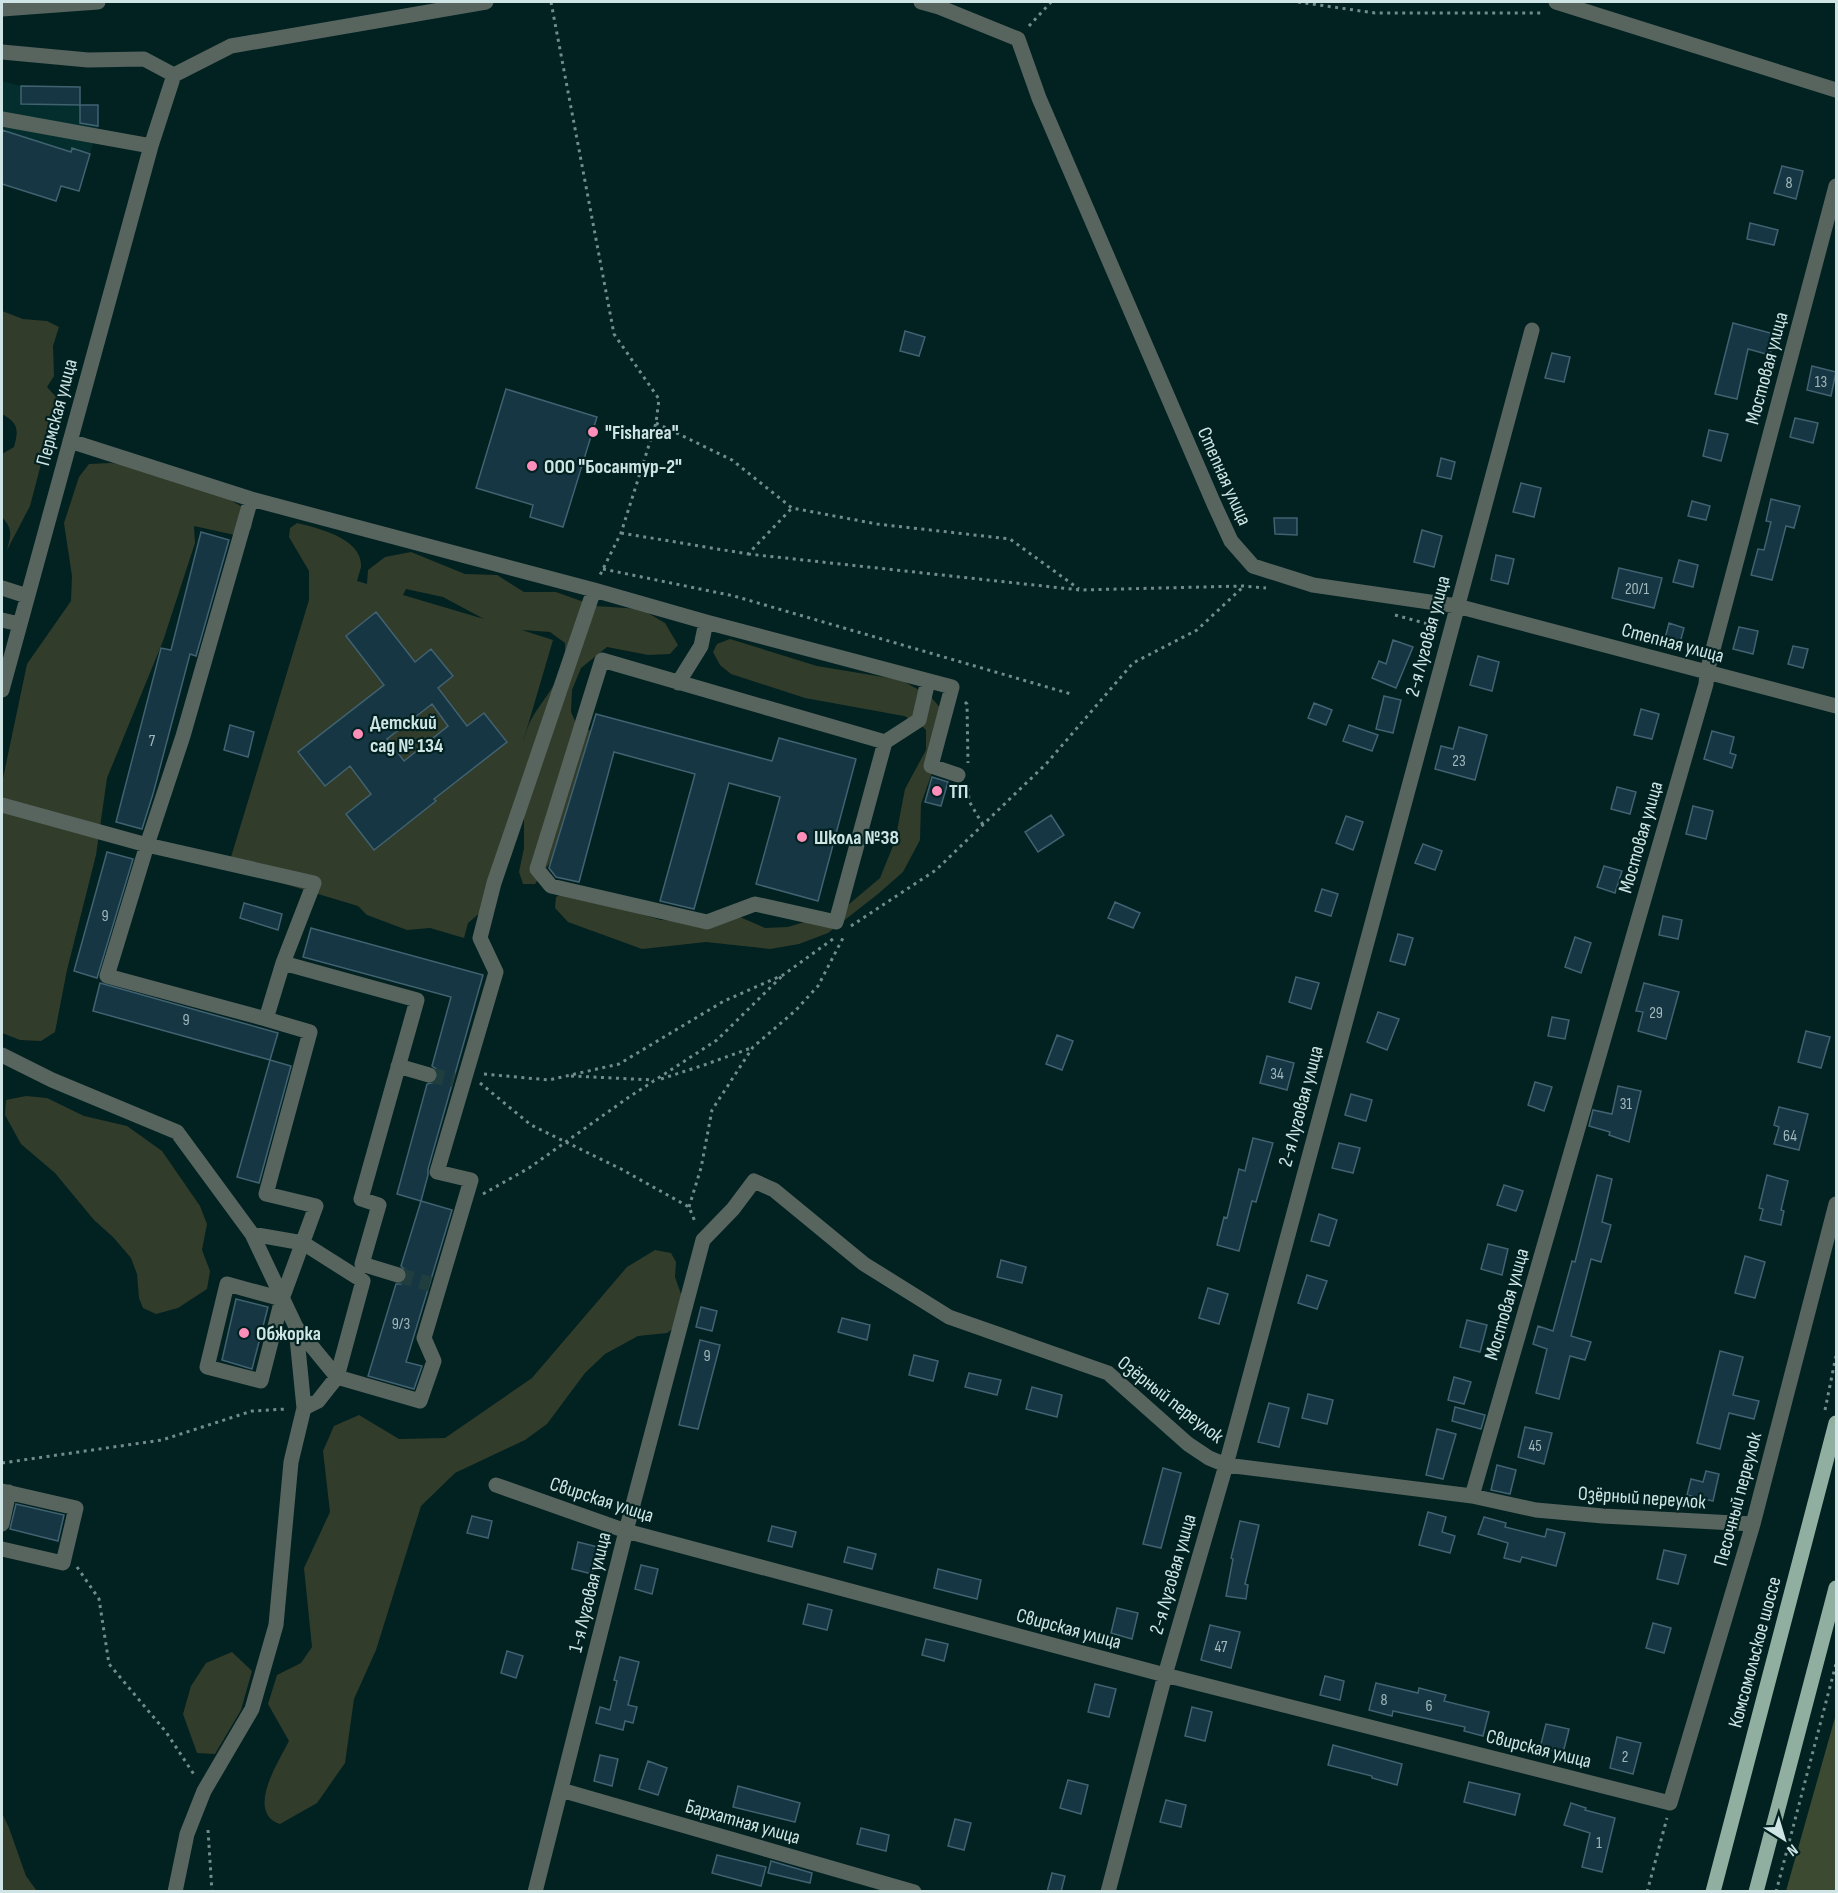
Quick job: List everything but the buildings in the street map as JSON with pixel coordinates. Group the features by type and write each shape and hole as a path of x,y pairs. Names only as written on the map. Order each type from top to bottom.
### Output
{"main road":[{"name":"Комсомольское шоссе","path":"1713,1892 1836,1423"},
{"path":"1756,1892 1836,1588"}],"street":[{"path":"2,9 98,2"},
{"path":"2,119 151,146 174,75 231,46 486,2"},
{"path":"921,2 1018,39"},
{"path":"1555,7 1836,90"},
{"name":"Степная улица","path":"1018,39 1039,98 1231,542 1253,566 1313,585 1457,606 1836,706"},
{"path":"2,52 88,60 144,59 174,75"},
{"name":"Пермская улица","path":"2,690 151,146"},
{"name":"Мостовая улица","path":"1473,1496 1706,684 1707,672 1836,186"},
{"name":"2-я Луговая улица","path":"1108,1892 1165,1675 1226,1465 1532,330"},
{"path":"70,441 250,499 952,687 931,766 958,774"},
{"path":"250,499 183,736 107,976 310,1032 266,1194 316,1206 282,1299 261,1381 207,1367 227,1284 282,1299"},
{"path":"2,588 27,596"},
{"path":"2,1055 52,1080 177,1132 252,1234 296,1327 337,1377 420,1401 434,1361 424,1338 435,1285 471,1180 437,1172 462,1078 496,972 480,938 494,883 594,590"},
{"path":"2,620 20,624"},
{"path":"678,683 700,646 706,622"},
{"path":"885,742 602,660 537,869 551,886 707,922 755,904 836,922 885,742 919,720 928,681"},
{"path":"2,805 147,845 314,883 283,963 266,1019"},
{"path":"283,963 417,1000 361,1200 379,1204 362,1264 398,1275"},
{"path":"398,1066 429,1075"},
{"name":"Озёрный переулок","path":"754,1181 774,1190 864,1264 949,1317 1108,1373 1188,1444 1209,1458 1226,1465 1473,1496 1536,1510 1753,1524"},
{"name":"1-я Луговая улица","path":"535,1892 626,1531 703,1240 733,1209 754,1181"},
{"name":"Песочный переулок","path":"1670,1803 1753,1524 1836,1204"},
{"path":"252,1234 303,1243 363,1281 337,1377 318,1401 304,1408"},
{"path":"175,1892 187,1834 204,1791 252,1709 276,1625 291,1462 304,1408 296,1327"},
{"name":"Свирская улица","path":"496,1485 626,1531 1165,1675 1670,1803"},
{"path":"2,1524 5,1491 76,1508 63,1563 2,1549"},
{"name":"Бархатная улица","path":"561,1791 914,1892"}],"path":[{"path":"551,2 614,334 659,399 656,423 621,533 594,590"},
{"path":"1018,39 1051,2"},
{"path":"1298,2 1375,13 1555,7"},
{"path":"656,423 732,460 792,508 877,524 1010,539 1080,590"},
{"path":"748,554 792,508"},
{"path":"621,533 748,554 1080,590 1266,586"},
{"path":"603,569 734,596 1071,694"},
{"path":"464,1205 529,1168 717,1040 783,975 936,870 1046,764 1133,663 1197,630 1243,586"},
{"path":"689,1207 701,1168 712,1110 753,1047 795,1011 818,986 848,929"},
{"path":"462,1078 549,1080 620,1064 724,1001 783,975"},
{"path":"567,1076 656,1080 753,1047"},
{"path":"462,1078 531,1125 630,1174 689,1207 703,1240"},
{"path":"2,1463 162,1440 252,1411 304,1408"},
{"path":"66,1551 99,1599 109,1664 166,1732 204,1791"},
{"path":"1776,1892 1836,1664"},
{"path":"207,1825 212,1892"},
{"path":"1647,1892 1665,1831"}],"shaded area":[{"path":"2,81 21,86 80,87 81,105 98,105 98,126 79,191 61,186 56,201 2,184"}],"green space":[{"path":"2,311 23,319 47,321 59,327 53,346 54,376 47,387 58,399 30,506 7,550 10,532 2,517 2,454 14,447 17,431 11,420 2,414"},
{"path":"111,463 160,470 224,496 247,510 253,518 251,529 235,535 194,526 195,543 163,641 107,778 96,855 67,970 55,1032 41,1041 20,1040 2,1033 2,783 27,664 71,601 72,576 64,523 79,477 89,464"},
{"path":"297,523 327,531 347,542 360,557 361,567 357,581 367,584 368,570 385,557 411,552 465,574 497,575 524,592 556,592 595,606 641,609 665,623 678,645 670,654 648,655 607,647 581,668 572,690 571,712 575,721 592,732 556,854 535,884 523,884 519,872 524,848 524,806 489,905 468,923 464,938 430,928 407,930 367,915 358,906 228,867 309,600 309,571 289,537 290,528","holes":["406,589 443,597 484,619 403,595","522,630 550,632 565,643 563,666 528,725 553,640"]},
{"path":"730,639 817,666 901,680 930,696 943,711 945,736 921,804 920,840 903,872 828,933 799,944 770,949 706,942 642,949 568,922 555,908 556,897 565,892 661,920 707,922 740,917 765,928 788,927 841,911 880,878 895,841 905,789 926,750 926,730 919,723 904,716 805,698 731,674 720,665 713,652 717,644"},
{"path":"26,1096 47,1098 84,1116 127,1126 162,1151 200,1206 207,1224 202,1250 210,1271 207,1289 178,1308 156,1314 143,1308 139,1298 137,1274 131,1258 94,1220 55,1173 21,1144 5,1115 6,1100"},
{"path":"655,1250 671,1253 676,1262 675,1277 682,1297 678,1325 667,1333 638,1336 605,1354 585,1373 547,1424 525,1440 455,1473 421,1506 376,1650 354,1699 345,1763 317,1803 280,1824 270,1818 265,1809 265,1798 273,1773 289,1741 268,1704 277,1675 301,1663 312,1647 304,1568 330,1512 323,1451 334,1426 359,1415 399,1439 445,1438 532,1378 627,1267"},
{"path":"232,1652 252,1671 241,1710 215,1754 197,1753 183,1714 191,1686 206,1663"},
{"path":"1836,1714 1836,1891 1786,1891"},
{"path":"2,1813 26,1876 37,1891 2,1891"}],"tunnel":[{"path":"429,1075 454,1080"},
{"path":"398,1275 430,1284"}],"place":[{"name":"\"Fisharea\"","path":"593,432"},
{"name":"ООО \"Босантур-2\"","path":"532,466"},
{"name":"Детский сад № 134","path":"358,734"},
{"name":"ТП","path":"937,791"},
{"name":"Школа №38","path":"802,837"},
{"name":"Обжорка","path":"244,1333"}]}
